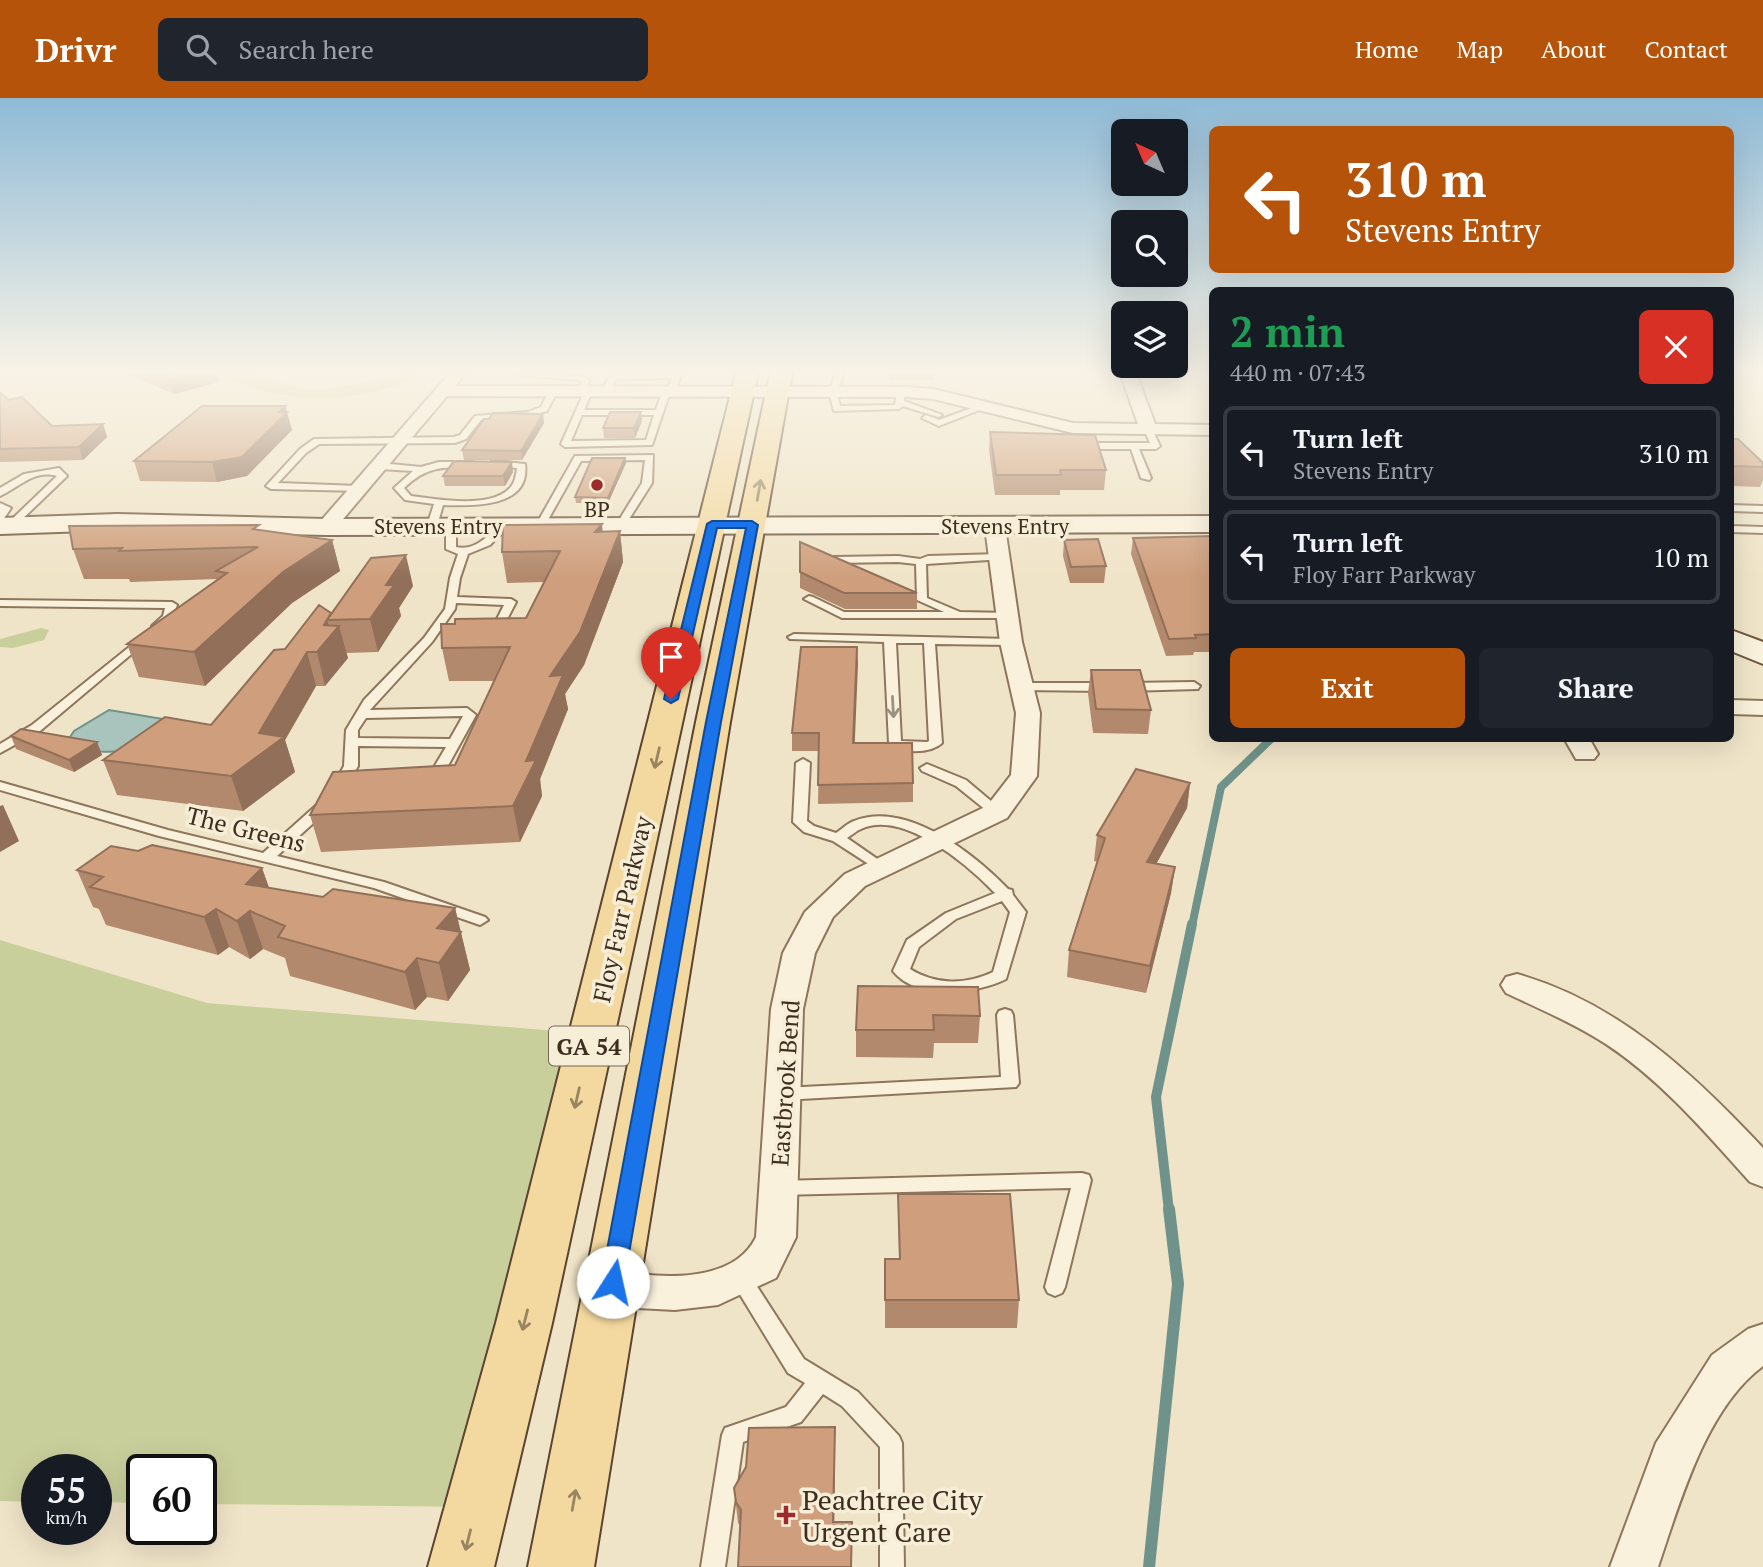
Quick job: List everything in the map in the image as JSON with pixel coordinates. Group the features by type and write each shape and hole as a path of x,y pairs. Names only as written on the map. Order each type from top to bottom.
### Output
{"main road":[{"name":"Floy Farr Parkway","path":"561,1567 713,722 739,442"},
{"name":"Floy Farr Parkway","path":"461,1567 732,524 765,455 768,442"}],"street":[{"path":"326,527 401,442"},
{"name":"Stevens Entry","path":"3,519 326,527 442,518 503,526 732,524 995,527 1209,524"},
{"name":"Eastbrook Bend","path":"613,1282 637,1291 675,1293 718,1288 762,1266 776,1237 787,1009 799,953 820,912 855,880 997,812 1024,776 1028,713 1009,628 995,527"},
{"path":"1734,640 1763,654"},
{"path":"1734,707 1763,708"},
{"path":"1517,985 1619,1037 1651,1061 1695,1101 1763,1172"},
{"path":"1634,1567 1672,1458 1727,1368 1763,1342"}],"lane":[{"path":"316,442 303,451 271,486 359,489"},
{"path":"566,442 565,444 649,442"},
{"path":"1065,446 1156,446 1154,442"},
{"path":"1133,446 1146,478"},
{"path":"541,525 579,458 650,457 647,483 621,525"},
{"path":"442,518 507,496 516,486 522,466 429,465 418,470 399,488 401,494 442,518 451,535 451,549 463,554 480,548 503,526"},
{"path":"380,466 418,470"},
{"path":"0,494 14,480 32,472 59,471 62,476 3,519"},
{"path":"1734,508 1763,509"},
{"path":"1734,529 1763,530"},
{"path":"266,858 349,782 352,730 362,714 444,627 463,554"},
{"path":"833,560 898,559 921,562 928,559 1000,557"},
{"path":"921,562 922,600 1009,628"},
{"path":"808,599 842,615 966,616"},
{"path":"452,600 511,602 499,625 476,628"},
{"path":"0,603 172,605 169,617 139,643 36,727 0,749"},
{"path":"794,638 929,640 1009,628"},
{"path":"890,639 895,743 901,746 930,746 936,743 929,640"},
{"path":"1021,687 1194,686"},
{"path":"362,714 467,712 470,715 435,778 421,784"},
{"path":"351,742 455,743"},
{"path":"803,763 800,822 810,829 838,838 881,868"},
{"path":"927,768 961,783 997,812"},
{"name":"The Greens","path":"0,786 164,833 379,885 480,920"},
{"path":"838,838 853,827 894,822 919,828 942,840 1007,893 1018,912 1000,975 984,985 948,986 914,981 901,971 912,944 951,915 1007,893"},
{"path":"782,1094 1010,1083 1005,1015"},
{"path":"778,1188 1082,1180 1055,1287"},
{"path":"740,1277 796,1366 850,1399 891,1443 892,1567"},
{"path":"713,1567 733,1435 793,1415 820,1381"}],"green space":[{"path":"41,628 49,630 44,640 13,648 0,647 0,639"},
{"path":"0,940 207,1003 569,1032 480,1507 217,1504 217,1454 126,1454 126,1503 112,1502 112,1454 21,1454 21,1502 0,1501"}],"water":[{"path":"109,710 175,721 134,747 123,750 99,751 65,745 74,731"}],"building":[{"path":"0,442 85,442 79,447 0,449"},
{"path":"158,442 257,442 242,457 212,462 134,461"},
{"path":"468,442 527,442 521,451 462,450"},
{"path":"991,442 1097,442 1106,470 1060,470 1061,475 996,475"},
{"path":"1734,442 1741,442 1763,463 1763,467 1734,466"},
{"path":"592,458 625,458 608,498 575,497"},
{"path":"454,461 512,462 503,476 443,476"},
{"path":"602,524 595,532 620,531 580,632 550,676 563,675 526,761 536,760 513,806 310,815 333,772 455,765 510,647 442,648 441,624 455,624 455,619 526,618 560,551 502,552 503,525"},
{"path":"259,525 253,529 332,540 283,572 194,652 127,644 227,573 216,571 258,547 119,551 122,548 73,549 69,526"},
{"path":"1209,536 1209,634 1195,635 1196,638 1169,639 1133,538"},
{"path":"1098,539 1106,566 1071,567 1064,540"},
{"path":"800,542 917,593 844,593 800,572"},
{"path":"406,555 386,585 394,585 370,619 327,620 371,558"},
{"path":"319,605 331,613 324,625 339,626 317,652 307,652 259,733 284,737 231,776 103,760 165,717 211,725 274,650 285,649"},
{"path":"801,647 857,647 853,743 912,743 913,783 818,785 819,733 792,733"},
{"path":"1091,670 1140,670 1151,710 1096,709"},
{"path":"21,729 97,742 69,760 11,736"},
{"path":"1136,769 1190,783 1147,862 1175,867 1150,966 1069,950 1105,838 1097,835"},
{"path":"152,845 262,868 246,884 323,897 333,889 455,908 437,928 461,932 439,963 417,958 405,972 278,937 285,926 250,911 237,921 216,909 204,917 90,887 103,877 77,870 111,846 138,851"},
{"path":"858,986 978,987 980,1016 933,1015 934,1030 856,1030"},
{"path":"898,1194 1010,1194 1019,1300 885,1300 885,1259 900,1259"},
{"name":"Peachtree City Urgent Care","path":"835,1427 833,1522 852,1522 851,1567 738,1567 741,1510 736,1502 734,1488 746,1467 749,1428"}],"waterway":[{"path":"1192,926 1221,787 1268,742"},
{"path":"1169,1211 1156,1097 1192,924"},
{"path":"1149,1567 1178,1284 1169,1209"}],"place":[{"name":"BP","path":"597,485"},
{"name":"Peachtree City Urgent Care","path":"786,1515"}],"route":[{"path":"613,1282 713,722 752,525 712,524 671,699"}]}
